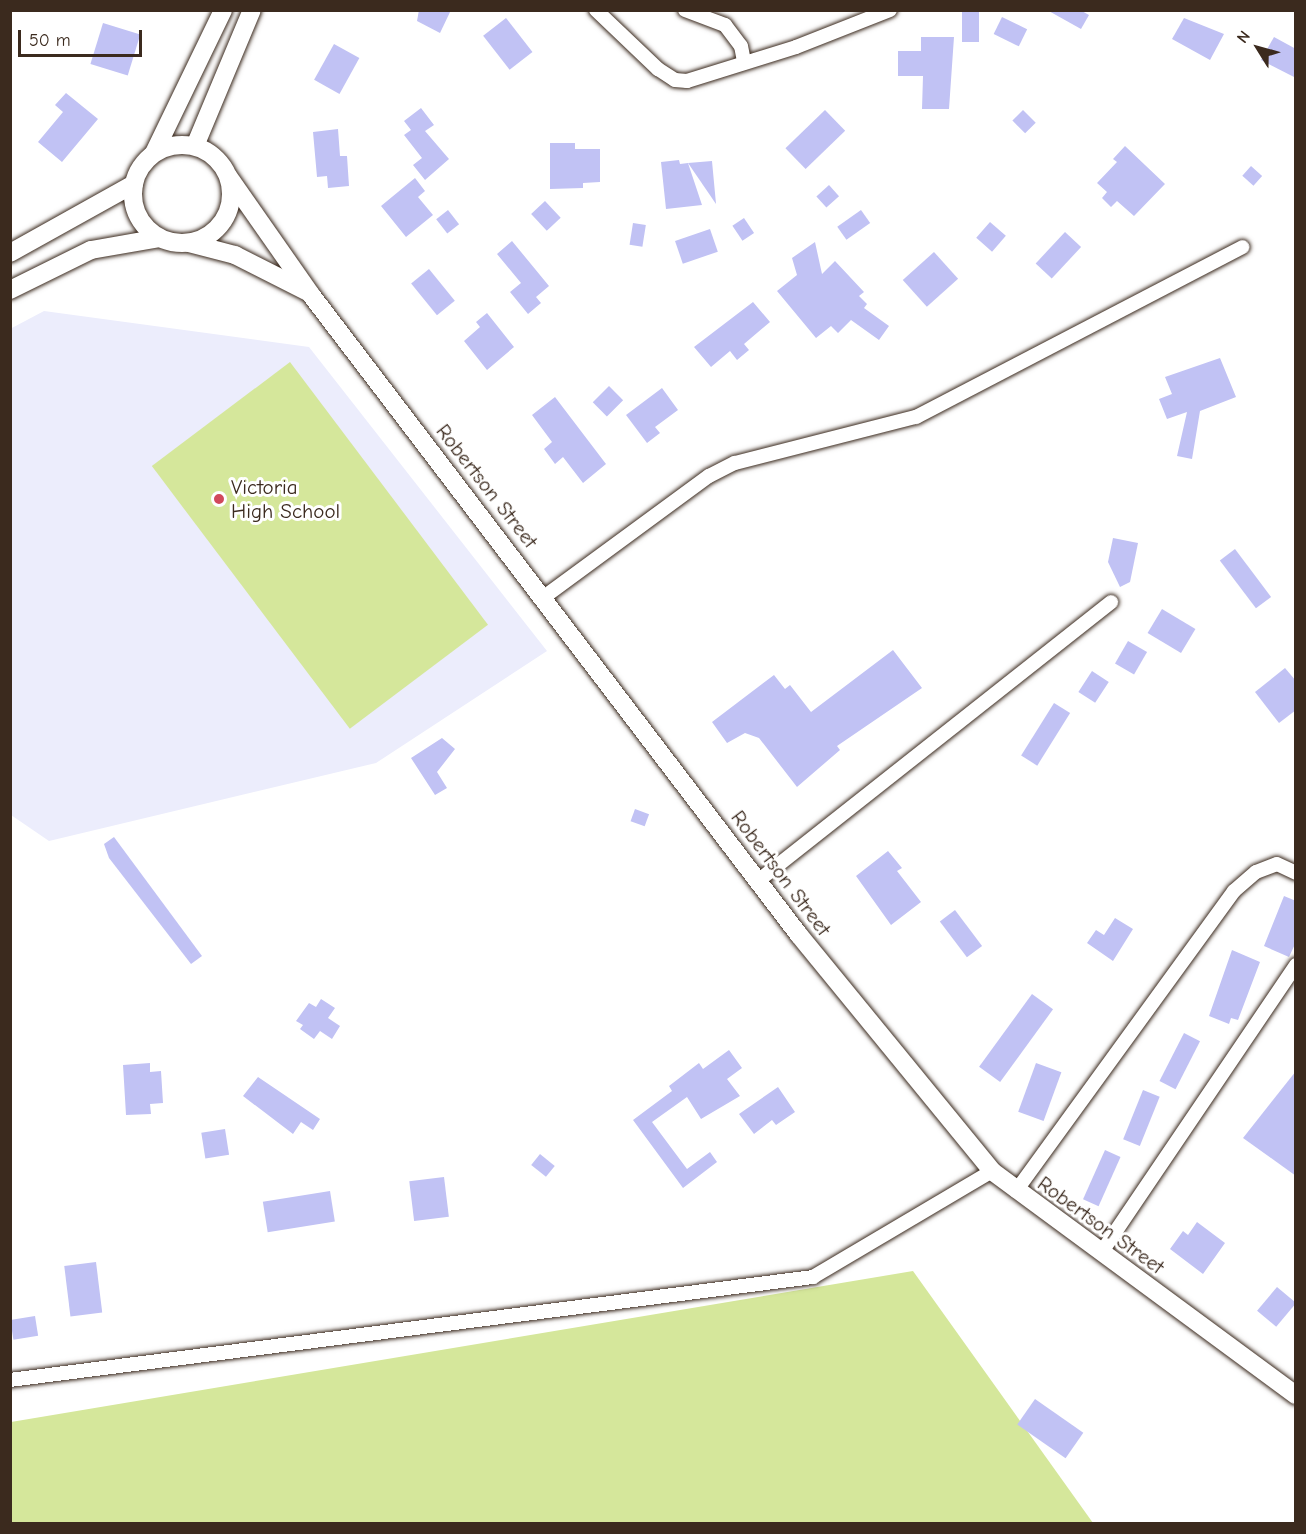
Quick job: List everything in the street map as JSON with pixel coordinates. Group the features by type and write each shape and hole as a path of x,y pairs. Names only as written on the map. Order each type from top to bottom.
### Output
{"street":[{"path":"10,253 134,184 154,153 223,10"},
{"path":"195,146 252,10"},
{"path":"596,10 658,69 675,80 687,81 890,10"},
{"path":"685,10 725,25 741,46 744,62"},
{"path":"10,290 91,250 159,238 189,243 210,234 227,212 231,190 228,176 219,161 195,146 166,147 154,153"},
{"name":"Robertson Street","path":"228,176 312,296 544,597 758,881 992,1171 1016,1191 1296,1395"},
{"path":"134,184 133,203 141,222 159,238"},
{"name":"Robertson Street","path":"189,243 271,270 312,296"},
{"path":"544,597 717,472 735,463 916,417 1242,247"},
{"path":"758,881 1112,602"},
{"path":"1016,1191 1234,891 1256,872 1277,864 1296,873"},
{"path":"1101,1253 1296,965"},
{"path":"10,1380 444,1327 813,1277 992,1171"}],"shaded area":[{"name":"Victoria High School","path":"44,311 309,347 547,651 376,763 49,841 11,815 10,329"}],"green space":[{"path":"290,362 488,625 350,729 152,466"},
{"path":"913,1271 1093,1523 11,1524 11,1422"}],"building":[{"path":"419,10 451,10 440,33 417,21"},
{"path":"962,10 979,10 979,42 962,42"},
{"path":"1047,10 1080,10 1089,15 1081,29"},
{"path":"1002,17 1027,29 1019,46 994,34"},
{"path":"506,18 532,52 510,70 483,36"},
{"path":"1184,18 1224,34 1210,60 1172,39"},
{"path":"103,23 140,34 128,76 90,64"},
{"path":"921,37 954,37 949,109 922,109 923,76 898,76 898,51 921,51"},
{"path":"1274,37 1296,49 1296,78 1261,60"},
{"path":"334,44 359,58 339,94 314,80"},
{"path":"66,93 98,119 62,162 38,142 63,112 55,105"},
{"path":"421,108 434,125 425,131 449,159 425,180 413,165 422,158 404,135 411,130 404,121"},
{"path":"825,110 845,131 806,169 785,148"},
{"path":"1023,110 1036,123 1025,133 1012,121"},
{"path":"338,129 340,156 347,156 349,186 328,188 327,176 317,177 313,132"},
{"path":"550,143 575,143 575,149 600,149 600,182 583,183 583,188 550,189"},
{"path":"1125,146 1165,184 1134,216 1117,201 1111,207 1102,198 1107,192 1097,183 1117,162 1113,159"},
{"path":"679,160 680,164 688,163 702,205 666,209 661,162"},
{"path":"712,161 716,204 688,163"},
{"path":"1251,166 1262,176 1253,186 1242,176"},
{"path":"415,178 425,191 418,197 433,215 406,237 381,206"},
{"path":"829,185 839,196 826,208 816,196"},
{"path":"545,201 561,218 547,231 531,214"},
{"path":"448,210 459,224 447,233 436,219"},
{"path":"861,210 870,223 846,240 837,227"},
{"path":"744,218 754,233 742,241 732,226"},
{"path":"990,222 1006,236 992,252 976,238"},
{"path":"633,223 646,225 642,247 630,245"},
{"path":"710,229 718,252 683,264 675,241"},
{"path":"1065,232 1081,247 1052,278 1036,263"},
{"path":"512,241 549,286 536,297 541,303 528,314 510,292 521,283 497,254"},
{"path":"815,242 822,274 835,261 864,292 859,296 867,304 864,308 889,326 879,340 851,320 838,333 831,326 816,338 777,291 797,275 792,258"},
{"path":"934,252 958,279 927,307 903,280"},
{"path":"429,269 455,301 437,315 411,283"},
{"path":"753,302 770,322 744,344 749,350 737,360 730,351 711,367 694,347"},
{"path":"487,313 514,347 487,370 464,341 480,327 476,322"},
{"path":"1220,358 1236,397 1200,411 1192,459 1177,456 1187,412 1167,419 1159,399 1172,394 1165,377"},
{"path":"609,386 623,400 607,416 593,402"},
{"path":"662,388 678,410 655,427 660,433 647,443 626,415"},
{"path":"555,397 606,464 583,483 563,457 555,464 544,449 552,442 532,415"},
{"path":"1113,538 1138,543 1130,582 1120,587 1108,562"},
{"path":"1235,549 1271,597 1256,608 1220,560"},
{"path":"1162,609 1195,629 1181,653 1148,633"},
{"path":"1128,641 1147,652 1134,675 1115,664"},
{"path":"893,650 922,688 837,746 840,750 797,787 759,738 745,733 727,743 712,722 774,675 785,689 790,685 811,712"},
{"path":"1285,668 1296,681 1296,710 1279,723 1255,692"},
{"path":"1092,671 1109,682 1095,703 1078,692"},
{"path":"1054,703 1070,713 1037,766 1021,756"},
{"path":"442,738 455,749 437,772 447,788 435,795 411,758"},
{"path":"635,809 649,814 645,826 631,821"},
{"path":"114,837 202,956 191,964 109,858 104,844"},
{"path":"888,851 902,868 897,871 921,902 891,925 856,876"},
{"path":"1284,896 1296,901 1296,942 1289,957 1264,946"},
{"path":"955,910 982,946 967,957 940,921"},
{"path":"1115,918 1133,929 1113,961 1087,943 1096,930 1104,935"},
{"path":"1232,950 1260,962 1238,1020 1231,1018 1229,1024 1209,1016"},
{"path":"1032,994 1053,1009 1000,1082 979,1067"},
{"path":"321,999 335,1008 328,1018 340,1026 332,1039 320,1031 314,1039 300,1029 303,1025 296,1021 309,1003 316,1007"},
{"path":"1184,1033 1200,1041 1176,1089 1159,1081"},
{"path":"729,1050 742,1068 727,1079 740,1096 701,1119 687,1097 652,1122 687,1169 710,1152 717,1162 683,1188 633,1120 672,1091 669,1086 699,1063 703,1069"},
{"path":"150,1063 150,1072 161,1071 163,1103 150,1104 151,1114 126,1115 123,1065"},
{"path":"1036,1063 1061,1072 1044,1121 1018,1112"},
{"path":"1296,1071 1296,1176 1243,1138"},
{"path":"258,1077 320,1119 313,1130 301,1122 293,1134 243,1096"},
{"path":"778,1087 795,1112 776,1125 772,1120 754,1134 739,1114"},
{"path":"1143,1090 1160,1097 1140,1146 1123,1139"},
{"path":"225,1129 229,1155 205,1158 201,1133"},
{"path":"1105,1150 1121,1157 1099,1206 1083,1199"},
{"path":"540,1154 555,1166 546,1177 531,1165"},
{"path":"444,1177 449,1217 414,1221 409,1181"},
{"path":"330,1191 335,1222 268,1232 263,1202"},
{"path":"1197,1222 1225,1243 1203,1274 1170,1249 1183,1231 1188,1235"},
{"path":"96,1262 102,1313 70,1317 64,1266"},
{"path":"1277,1287 1296,1303 1276,1327 1257,1311"},
{"path":"35,1316 38,1336 13,1340 10,1320"},
{"path":"1035,1399 1083,1433 1066,1458 1017,1424"}],"place":[{"name":"Victoria High School","path":"219,499"}]}
